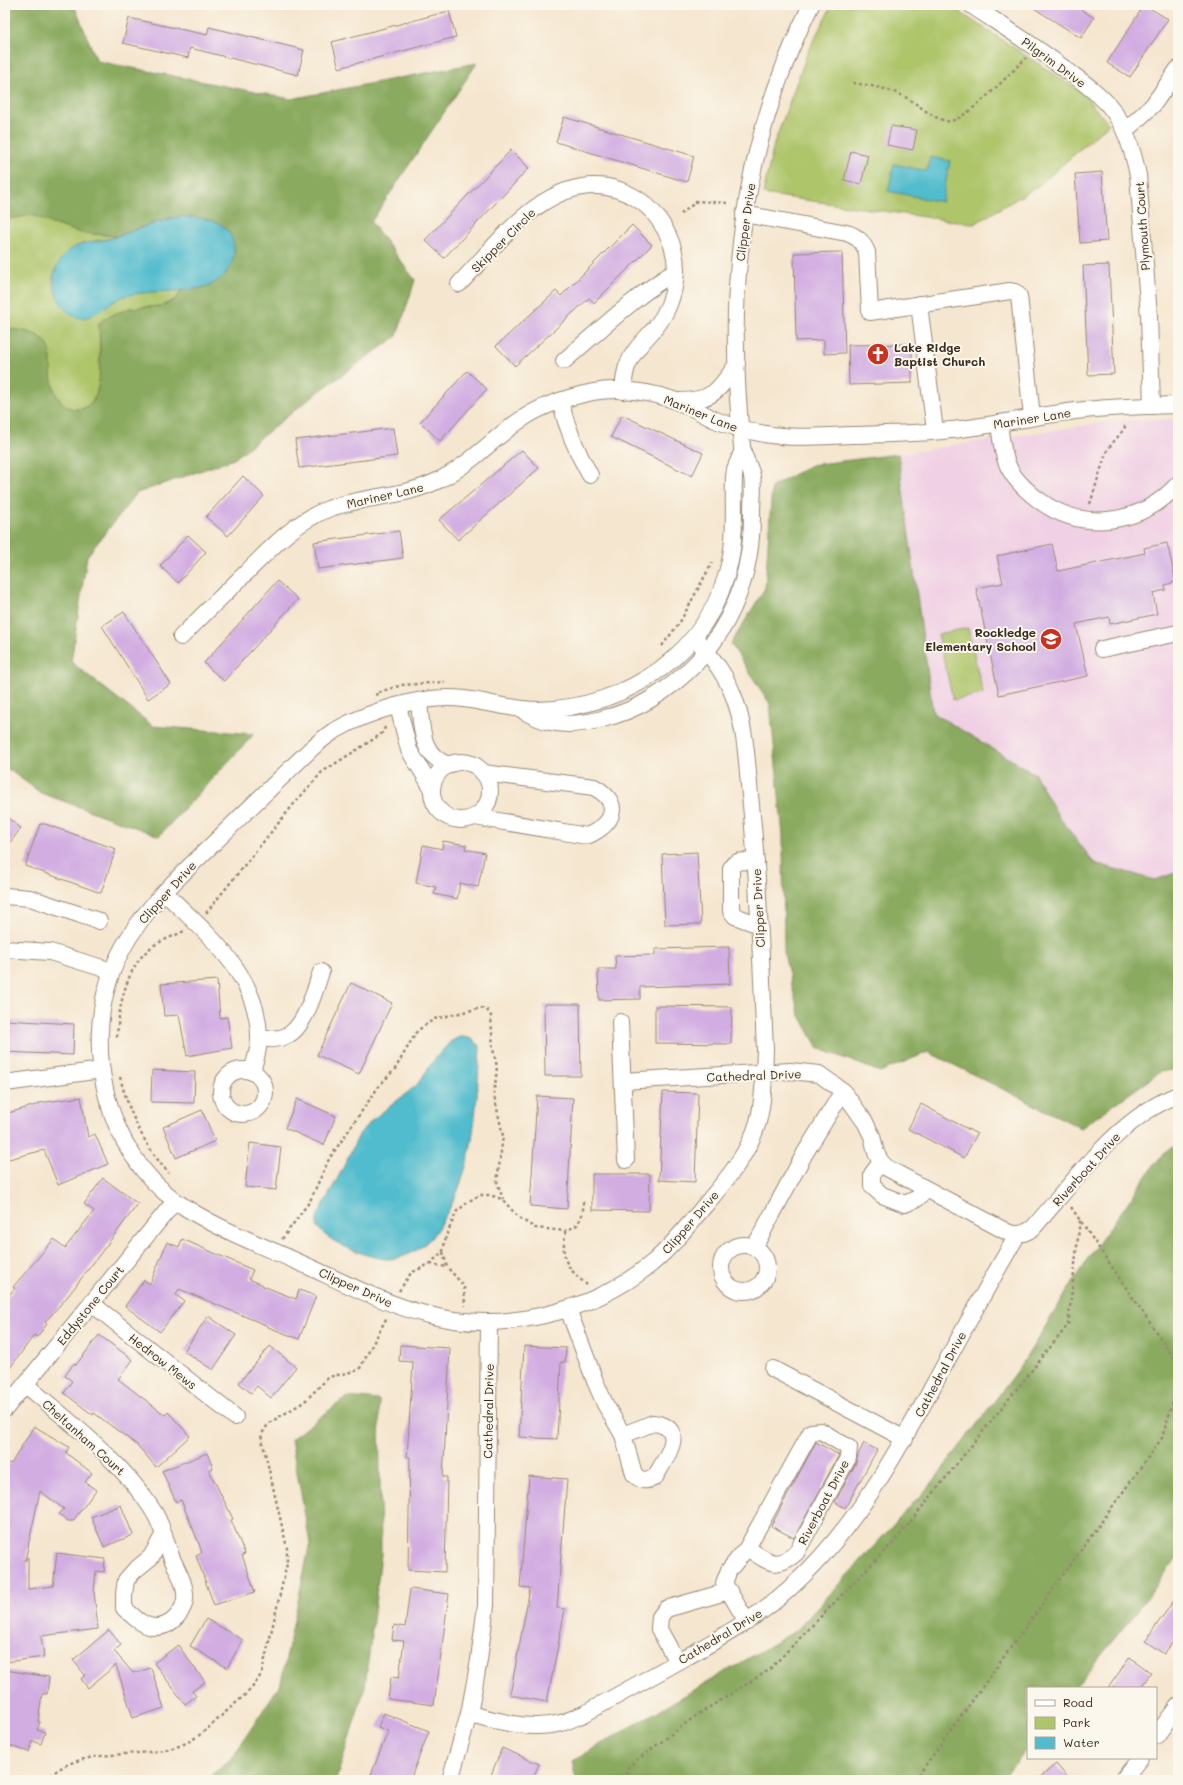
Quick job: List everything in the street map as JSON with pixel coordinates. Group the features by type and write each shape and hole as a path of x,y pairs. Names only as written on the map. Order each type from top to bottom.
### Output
{"street":[{"name":"Clipper Drive","path":"518,709 540,719 554,723 583,722 609,717 633,709 658,695 684,676 707,651 728,619 740,592 749,557 752,530 752,479 742,450 737,364 736,306 738,264 744,214 756,155 770,105 788,56 811,5"},
{"name":"Pilgrim Drive","path":"971,5 1044,53 1082,81 1110,108 1125,131"},
{"path":"1125,131 1153,106 1178,69"},
{"name":"Plymouth Court","path":"1125,131 1133,153 1138,175 1149,316 1152,406"},
{"name":"Skipper Circle","path":"459,284 532,210 546,200 562,192 580,187 598,186 615,189 631,195 648,206 659,219 669,237 674,252 676,271 671,298 665,312 656,327 637,347 628,363 624,375 623,391"},
{"path":"744,214 847,233 856,236 863,243 867,252 870,312 1010,291 1015,292 1019,296 1032,417"},
{"path":"564,362 634,300 676,271"},
{"path":"919,304 936,431"},
{"path":"676,401 700,400 711,395 724,383 737,364"},
{"name":"Mariner Lane","path":"181,637 275,544 294,527 311,516 331,508 363,499 400,494 438,481 456,471 523,418 560,401 596,392 623,391 649,394 676,401 741,430 767,435 788,436 936,431 1076,411 1178,405"},
{"path":"560,401 568,431 579,456 590,475"},
{"path":"999,423 1004,457 1014,475 1030,494 1063,514 1093,521 1127,518 1148,508 1177,489"},
{"name":"Clipper Drive","path":"694,637 717,663 727,680 736,702 743,726 756,862 764,1073 758,1122 748,1147 734,1170 668,1249 650,1266 625,1283 591,1300 568,1309 524,1318 489,1322 466,1321 426,1315 395,1294 224,1229 175,1201 154,1181 141,1167 118,1129 107,1097 100,1048 101,1020 105,992 112,971 129,936 145,914 165,892 312,748 332,732 353,721 379,711 398,706 419,702 462,699 518,709 564,708 604,699 635,686 657,673 694,637 707,619 720,594 730,562 734,529 734,477 742,450"},
{"path":"734,529 752,530"},
{"path":"1102,649 1178,633"},
{"path":"419,702 427,748 436,760 449,765"},
{"path":"398,706 409,750 428,781 432,790 434,803 440,812 448,818 458,820 467,820 476,817 483,811 488,803 490,794 489,785 483,773 472,764 463,762 444,767 437,774 432,790"},
{"path":"476,817 587,836 598,831 608,822 611,813 611,803 603,793 594,787 483,773"},
{"path":"756,862 738,861 733,864 731,868 731,911 735,916 759,925"},
{"path":"165,892 221,947 236,967 249,994 258,1021 259,1039 257,1055 252,1071"},
{"path":"5,896 30,898 99,921"},
{"path":"5,949 50,952 112,971"},
{"path":"259,1039 280,1038 287,1036 296,1030 313,998 321,972"},
{"path":"620,1022 626,1160"},
{"path":"5,1083 102,1070"},
{"name":"Cathedral Drive","path":"623,1081 790,1071 819,1074 842,1091 865,1122 872,1136 876,1153 881,1162"},
{"path":"755,1246 842,1091"},
{"name":"Riverboat Drive","path":"1018,1234 1025,1233 1033,1228 1112,1138 1146,1111 1178,1094"},
{"path":"925,1189 918,1198 905,1204 882,1195 872,1186 872,1174 881,1162 887,1168 925,1189 1009,1233 1018,1234"},
{"name":"Eddystone Court","path":"5,1409 175,1201"},
{"name":"Cathedral Drive","path":"469,1714 525,1726 541,1726 561,1723 584,1714 747,1622 789,1589 816,1563 844,1530 874,1488 905,1439 989,1283 1018,1234"},
{"name":"Hedrow Mews","path":"91,1303 236,1417"},
{"path":"568,1309 605,1404 623,1435"},
{"name":"Cathedral Drive","path":"450,1780 469,1714 479,1660 486,1605 489,1322"},
{"path":"773,1369 905,1439"},
{"name":"Cheltanham Court","path":"25,1384 109,1457 131,1480 152,1508 164,1534 171,1557 182,1578 186,1594 183,1608 172,1622 155,1627 139,1622 124,1608 124,1594 126,1580 134,1571 151,1557 164,1534"},
{"name":"Riverboat Drive","path":"747,1548 770,1563 781,1563 787,1561 796,1553 848,1458 849,1448 821,1431 811,1432 747,1548 729,1570 724,1583 747,1622"},
{"path":"677,1662 659,1629 660,1617 666,1609 729,1591"},
{"path":"1157,1735 1178,1708"},
{"path":"1123,1780 1139,1759"}],"path":[{"path":"853,83 894,92 910,99 940,119 951,121 964,114 986,97 1026,57"},
{"path":"681,214 697,201 727,203"},
{"path":"1090,506 1109,446 1126,424"},
{"path":"660,647 684,617 713,561"},
{"path":"379,701 376,693 392,688 426,682 447,682"},
{"path":"116,1043 122,1000 133,970 140,958 153,946 188,930 204,915 293,805 322,772 380,735 383,732 387,722"},
{"path":"282,1240 310,1201 329,1160 378,1086 395,1069 417,1031 434,1019 481,1008 487,1010 491,1016 493,1049 497,1067 494,1095 503,1136 497,1182 503,1200 518,1217 536,1228 566,1231 576,1225 580,1219 583,1212 583,1201"},
{"path":"120,1074 126,1101 144,1141 174,1177"},
{"path":"466,1321 464,1286 447,1267 443,1251 446,1236 457,1211 471,1200 480,1196 488,1195 503,1200"},
{"path":"624,1780 629,1766 696,1714 769,1670 899,1536 1068,1325 1080,1220 1178,1364"},
{"path":"566,1231 563,1255 571,1270 588,1286 591,1300"},
{"path":"274,1237 288,1243"},
{"path":"46,1780 52,1773 82,1759 145,1753 178,1746 197,1738 256,1684 262,1672 285,1572 287,1548 261,1435 269,1423 304,1402 329,1377 359,1370 390,1312 395,1294 411,1273 428,1264 443,1251"},
{"path":"428,1264 447,1267"},
{"path":"915,1780 1162,1438 1178,1385"}],"shaded area":[{"name":"Rockledge Elementary School","path":"1178,419 1178,872 1155,881 1094,863 1057,814 1035,774 933,713 898,454 1112,421"}],"green space":[{"path":"5,5 74,5 97,61 291,99 477,63 371,222 415,280 397,336 314,395 234,459 137,493 87,556 71,662 153,726 254,734 159,836 41,793 5,767 5,328 32,333 45,341 49,347 51,355 52,382 60,400 73,409 77,410 84,408 92,402 97,393 100,363 99,324 105,318 130,308 162,306 176,299 183,289 198,288 223,227 204,219 181,217 165,219 117,236 82,233 52,224 33,215 7,219 5,221"},
{"path":"832,5 949,5 1080,91 1109,124 1038,186 974,224 763,194 774,144 809,49"},
{"path":"33,215 65,228 117,236 94,241 53,275 53,283 60,300 113,302 123,296 140,292 183,289 176,299 162,306 130,308 105,318 99,323 99,382 95,397 86,407 81,409 69,408 62,403 57,396 51,376 49,347 34,334 5,328 5,221 7,219"},
{"path":"898,454 933,713 1035,774 1057,814 1094,863 1155,880 1178,872 1178,1069 1160,1072 1081,1128 928,1052 880,1072 818,1048 799,1014 784,954 783,836 770,704 731,644 765,588 772,487 811,465"},
{"path":"968,628 983,694 953,700 938,634"},
{"path":"1178,1145 1178,1556 1136,1612 1076,1687 1027,1687 1027,1748 1002,1780 576,1780 572,1761 797,1630 932,1483 1019,1369 1086,1261 1164,1152"},
{"path":"347,1397 379,1400 381,1554 365,1687 336,1780 206,1780 232,1758 281,1683 310,1543 291,1439"}],"water":[{"path":"930,157 950,161 942,202 888,191 894,164 927,171"},
{"path":"181,217 209,220 220,224 230,234 233,241 233,257 227,272 221,278 214,283 196,289 125,296 88,317 81,318 73,316 66,310 56,292 54,274 57,265 70,251 82,244 105,240 162,221"},
{"path":"459,1037 471,1039 476,1042 480,1048 475,1115 468,1159 462,1180 453,1201 437,1229 429,1241 418,1249 393,1259 380,1258 360,1253 339,1244 323,1233 318,1227 318,1215 360,1133 371,1121 417,1085 434,1060 450,1042"}],"building":[{"path":"1029,5 1075,5 1094,18 1081,38"},
{"path":"1144,5 1168,19 1130,77 1107,63"},
{"path":"449,11 456,37 339,68 332,42"},
{"path":"129,18 207,35 209,27 304,50 298,75 190,48 188,58 123,43"},
{"path":"564,117 694,156 687,182 556,142"},
{"path":"891,126 917,130 913,150 887,145"},
{"path":"511,150 529,168 444,258 425,240"},
{"path":"851,151 868,155 861,184 844,180"},
{"path":"1102,172 1107,241 1080,243 1075,174"},
{"path":"632,225 652,245 594,303 589,298 515,366 496,346 556,291 561,296"},
{"path":"842,252 845,353 824,354 824,340 796,341 794,253"},
{"path":"1109,265 1114,374 1088,375 1083,266"},
{"path":"912,344 912,383 849,385 848,345"},
{"path":"467,371 487,389 440,441 420,422"},
{"path":"622,415 703,453 692,476 611,437"},
{"path":"393,428 397,456 299,468 295,440"},
{"path":"522,450 539,468 458,540 439,520"},
{"path":"243,476 264,496 228,536 206,517"},
{"path":"399,531 403,558 318,569 314,542"},
{"path":"188,535 206,552 178,583 160,566"},
{"name":"Rockledge Elementary School","path":"1167,543 1176,582 1165,585 1166,590 1153,593 1157,614 1110,624 1109,617 1076,624 1088,676 999,695 976,588 1003,583 997,556 1052,544 1058,571 1145,553 1144,548"},
{"path":"277,581 298,599 224,681 204,663"},
{"path":"124,612 171,684 148,699 102,626"},
{"path":"5,816 21,828 5,849"},
{"path":"40,824 45,824 116,849 101,893 25,866"},
{"path":"443,841 466,845 465,849 485,853 478,887 460,883 457,899 434,894 436,887 416,883 423,845 442,849"},
{"path":"697,852 701,924 665,925 662,854"},
{"path":"729,947 730,984 640,987 640,999 599,1000 598,969 616,969 615,956 655,955 655,949"},
{"path":"217,980 220,1018 227,1017 232,1048 187,1056 179,1015 164,1016 161,984"},
{"path":"351,983 392,1003 359,1074 317,1055"},
{"path":"544,1004 580,1004 581,1076 545,1076"},
{"path":"655,1006 732,1007 731,1044 655,1043"},
{"path":"5,1020 74,1024 73,1055 5,1052"},
{"path":"152,1070 195,1072 194,1103 151,1102"},
{"path":"663,1092 698,1093 695,1182 659,1180"},
{"path":"537,1096 573,1098 567,1209 530,1206"},
{"path":"81,1097 88,1137 95,1134 108,1164 58,1185 44,1150 5,1160 5,1114 39,1103"},
{"path":"297,1099 336,1116 324,1145 285,1128"},
{"path":"921,1104 977,1134 964,1158 908,1129"},
{"path":"202,1110 215,1141 176,1158 163,1127"},
{"path":"250,1143 281,1147 276,1190 245,1187"},
{"path":"592,1174 650,1174 649,1211 592,1210"},
{"path":"103,1178 138,1204 68,1296 45,1322 47,1324 37,1337 34,1335 5,1375 5,1300 15,1288 13,1287 54,1239 65,1248 94,1211 84,1204"},
{"path":"182,1239 253,1270 249,1279 263,1286 296,1299 299,1290 316,1296 299,1339 179,1289 176,1295 184,1301 160,1332 125,1306 144,1280 150,1284 167,1242 179,1247"},
{"path":"208,1316 236,1335 213,1370 184,1351"},
{"path":"99,1335 133,1360 118,1379 165,1415 168,1412 190,1436 156,1467 137,1445 64,1393 72,1381 65,1376 74,1363 76,1365"},
{"path":"400,1345 450,1348 443,1477 447,1477 445,1572 408,1570 410,1457 407,1457 413,1362 399,1361"},
{"path":"270,1346 296,1367 271,1398 257,1386 251,1393 239,1383"},
{"path":"524,1346 566,1348 565,1362 561,1362 557,1439 519,1437"},
{"path":"34,1426 69,1447 66,1453 92,1473 85,1482 96,1490 73,1521 68,1521 59,1514 64,1509 40,1491 25,1561 28,1557 28,1589 53,1586 57,1553 105,1559 104,1572 96,1571 94,1591 98,1629 41,1636 44,1657 5,1662 5,1462 11,1464"},
{"path":"816,1442 839,1455 794,1538 771,1526"},
{"path":"864,1443 877,1450 845,1508 835,1502 856,1463"},
{"path":"207,1453 213,1468 209,1470 233,1519 231,1520 245,1554 242,1555 255,1592 214,1605 196,1556 202,1553 198,1541 181,1500 176,1502 162,1471"},
{"path":"529,1476 567,1479 557,1608 565,1609 547,1702 510,1695 530,1588 520,1587"},
{"path":"121,1505 133,1535 104,1547 91,1517"},
{"path":"410,1589 449,1594 434,1705 388,1699 391,1677 399,1678 404,1641 392,1640 394,1625 405,1627"},
{"path":"1178,1595 1178,1635 1164,1654 1145,1641"},
{"path":"206,1619 243,1640 227,1668 190,1646"},
{"path":"109,1630 121,1645 114,1651 133,1673 151,1668 164,1708 133,1718 116,1665 88,1688 81,1679 85,1675 73,1660"},
{"path":"178,1645 205,1682 192,1691 196,1696 185,1704 154,1663"},
{"path":"1130,1657 1151,1673 1141,1687 1109,1687"},
{"path":"5,1670 49,1677 47,1694 42,1694 38,1722 40,1722 37,1730 45,1732 41,1744 33,1741 29,1752 5,1744"},
{"path":"384,1713 429,1731 410,1780 369,1780 388,1731 378,1727"},
{"path":"502,1748 539,1764 532,1780 489,1780"},
{"path":"1056,1764 1070,1780 1037,1780"}],"place":[{"name":"Lake Ridge Baptist Church","path":"878,354"},
{"name":"Rockledge Elementary School","path":"1051,639"}]}
